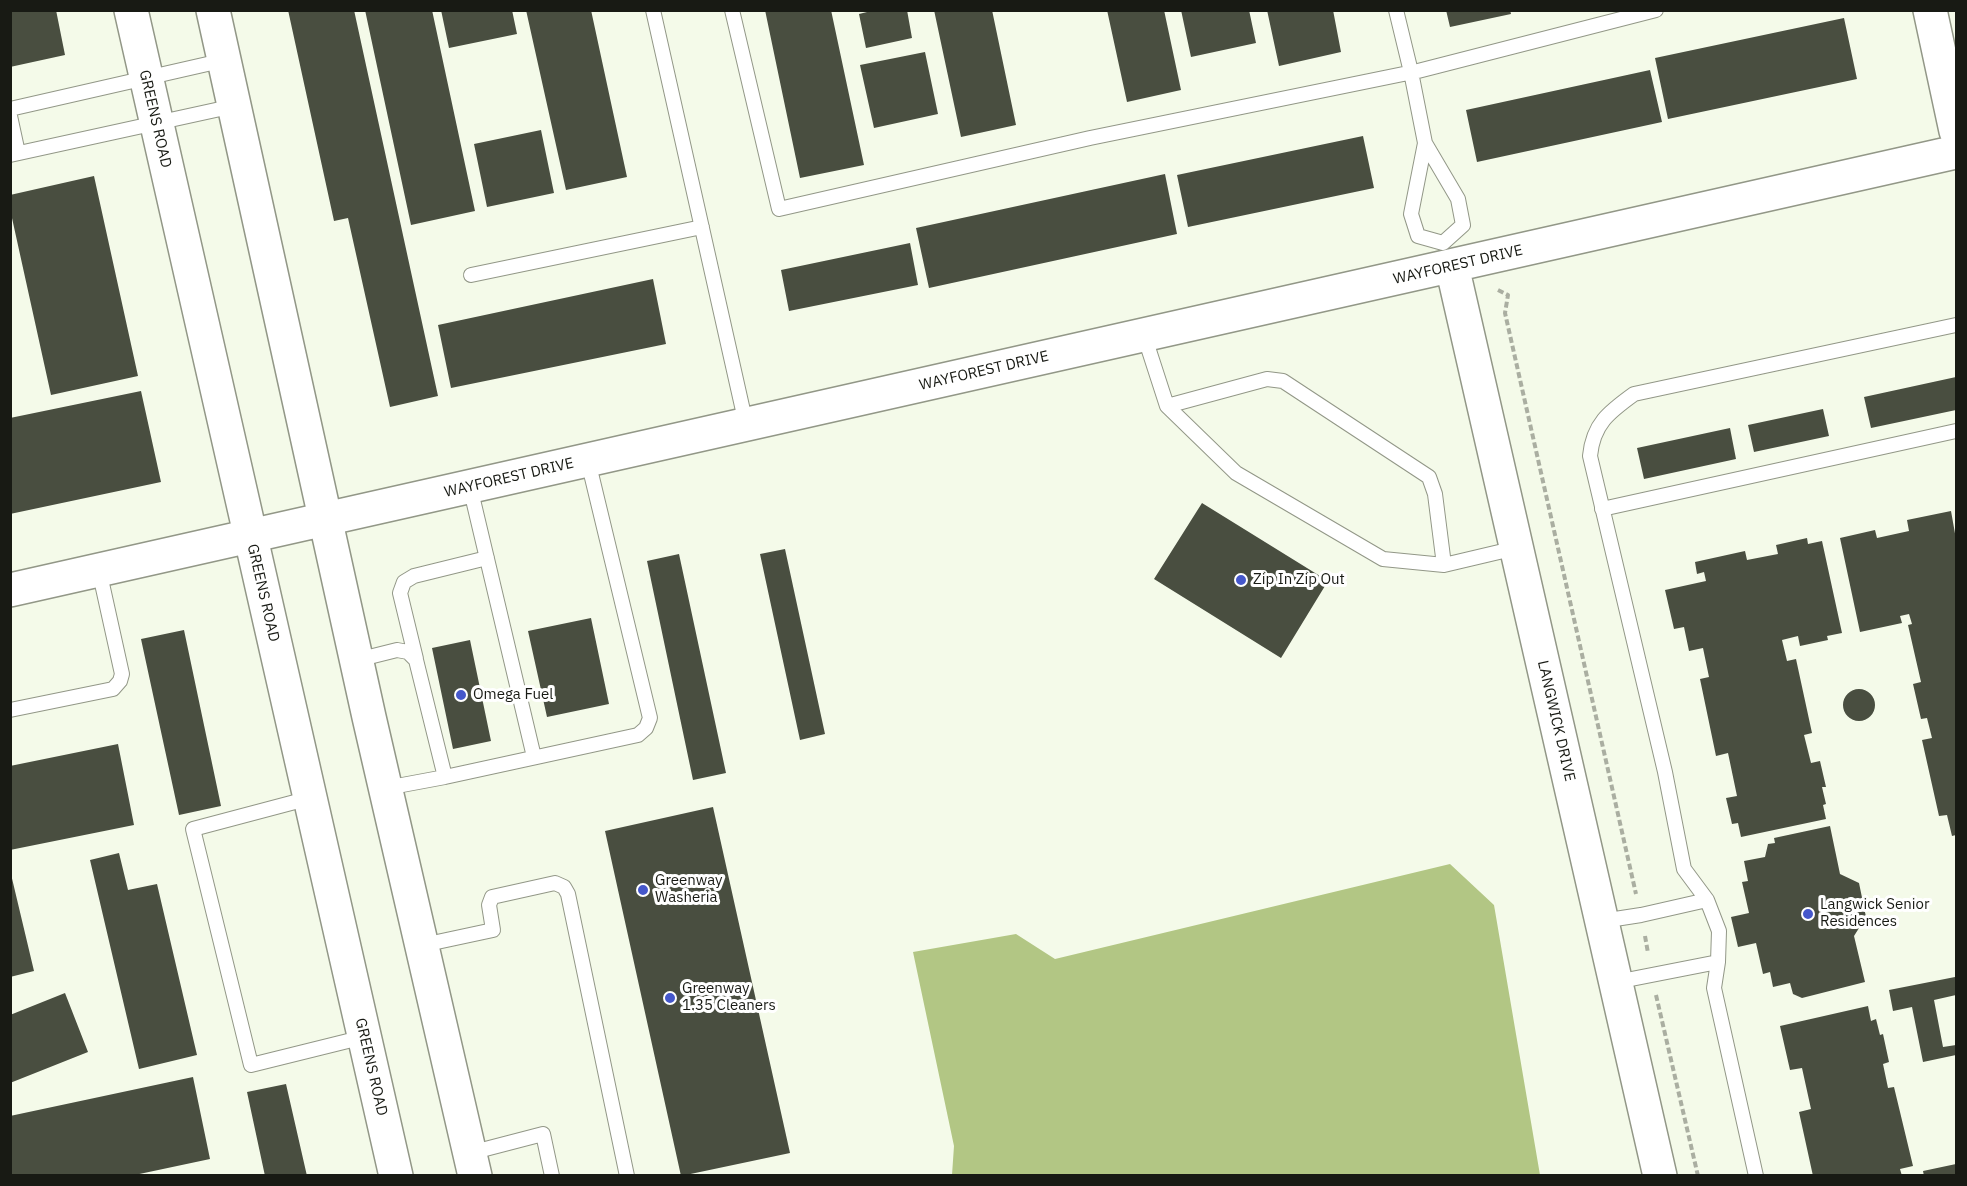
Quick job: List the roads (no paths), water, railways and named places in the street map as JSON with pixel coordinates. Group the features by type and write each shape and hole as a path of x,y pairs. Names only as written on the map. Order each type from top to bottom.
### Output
{"street":[{"name":"GREENS ROAD","path":"131,10 396,1176"},
{"path":"213,10 357,660 473,1164"},
{"path":"1930,10 1956,131"},
{"name":"WAYFOREST DRIVE","path":"10,590 1144,335 1447,254 1956,152"},
{"name":"LANGWICK DRIVE","path":"1447,254 1660,1176"}],"lane":[{"path":"653,10 746,425"},
{"path":"732,10 779,209 1089,138 1411,72 1656,10"},
{"path":"1396,10 1425,143 1458,199 1463,225 1447,254 1418,236 1411,214 1425,143"},
{"path":"10,109 225,60"},
{"path":"10,116 14,154 235,106"},
{"path":"471,275 702,227"},
{"path":"1756,1176 1714,988 1719,931 1707,900 1684,869 1665,772 1590,456 1591,441 1601,421 1634,394 1956,325"},
{"path":"1144,335 1167,406 1236,473 1383,559 1444,565 1516,548"},
{"path":"1167,406 1268,379 1283,381 1430,477 1435,494 1444,565"},
{"path":"1602,509 1956,431"},
{"path":"386,788 638,735 646,728 650,718 588,460"},
{"path":"470,487 534,757"},
{"path":"445,777 400,593 404,582 414,576 487,558"},
{"path":"10,711 112,689 120,681 122,674 99,570"},
{"path":"357,660 397,650 408,652 416,660"},
{"path":"310,798 194,829 251,1065 364,1037"},
{"path":"423,945 493,930 489,905 492,897 555,883 564,887 571,906 627,1176"},
{"path":"1602,921 1707,900"},
{"path":"1616,982 1718,962"},
{"path":"473,1164 543,1134 552,1176"}],"place":[{"name":"Zip In Zip Out","path":"1241,580"},
{"name":"Omega Fuel","path":"461,695"},
{"name":"Greenway Washeria","path":"643,890"},
{"name":"Langwick Senior Residences","path":"1808,914"},
{"name":"Greenway 1.35 Cleaners","path":"670,998"}]}
